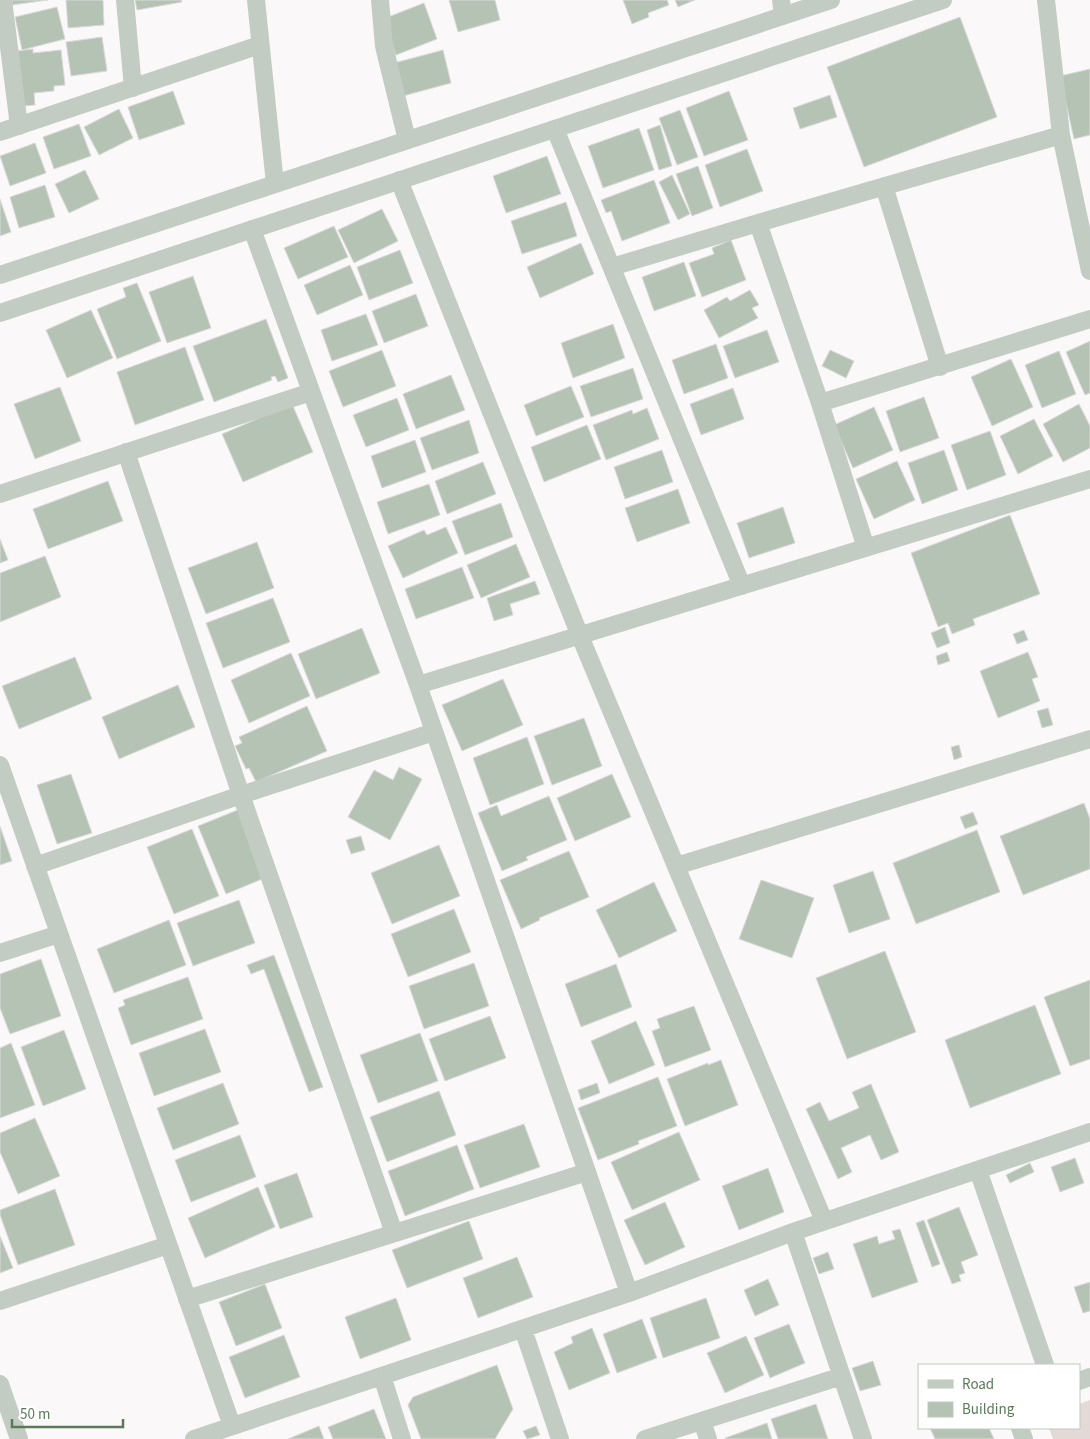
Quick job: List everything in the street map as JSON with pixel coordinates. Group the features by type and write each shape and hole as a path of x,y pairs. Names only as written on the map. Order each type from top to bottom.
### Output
{"street":[{"path":"125,0 133,88"},
{"path":"256,0 275,184"},
{"path":"380,0 384,46 407,140"},
{"path":"0,274 407,140 782,8 831,0"},
{"path":"0,313 943,0"},
{"path":"1046,0 1061,135 1090,271"},
{"path":"3,6 19,126"},
{"path":"0,132 260,45"},
{"path":"555,129 742,586"},
{"path":"612,267 1061,135"},
{"path":"399,180 580,636 824,1221"},
{"path":"884,186 940,366"},
{"path":"758,223 820,403 866,548"},
{"path":"252,229 418,685 629,1293"},
{"path":"820,403 1090,319"},
{"path":"0,494 311,392"},
{"path":"126,452 241,795 394,1233"},
{"path":"418,685 1090,479"},
{"path":"36,866 241,795 434,732"},
{"path":"676,866 1090,739"},
{"path":"0,765 232,1426"},
{"path":"0,953 59,934"},
{"path":"194,1439 629,1293 824,1221 1090,1132"},
{"path":"978,1170 1045,1364"},
{"path":"187,1298 587,1172"},
{"path":"793,1232 863,1439"},
{"path":"0,1301 168,1246"},
{"path":"523,1329 560,1439"},
{"path":"382,1376 402,1439"},
{"path":"645,1439 842,1376"},
{"path":"0,1385 19,1439"},
{"path":"702,1420 708,1439"}],"shaded area":[{"path":"1090,1400 1090,1439 1053,1439 1049,1429 1080,1429 1080,1404"}],"building":[{"path":"12,0 48,0 12,5"},
{"path":"66,0 103,0 104,25 68,28"},
{"path":"135,0 181,0 182,2 137,10"},
{"path":"449,0 495,0 500,20 458,32"},
{"path":"623,0 667,0 669,5 648,13 649,17 632,24"},
{"path":"675,0 695,0 678,7"},
{"path":"424,3 437,39 396,55 383,19"},
{"path":"57,7 65,39 22,50 15,17"},
{"path":"960,17 997,117 864,167 827,67"},
{"path":"102,37 107,71 71,76 66,42"},
{"path":"33,49 33,53 61,50 65,85 54,86 54,91 34,93 35,105 23,106 16,51"},
{"path":"443,50 451,83 403,96 394,63"},
{"path":"1090,69 1090,135 1074,139 1060,76"},
{"path":"173,91 185,124 139,140 128,107"},
{"path":"729,91 748,140 704,156 686,108"},
{"path":"830,95 837,117 800,129 793,108"},
{"path":"119,109 133,138 99,155 84,127"},
{"path":"680,110 698,157 677,165 659,118"},
{"path":"79,124 91,156 54,169 43,137"},
{"path":"660,125 672,166 659,170 647,130"},
{"path":"639,128 654,170 603,188 588,146"},
{"path":"35,143 46,173 10,186 0,156"},
{"path":"747,149 763,191 720,207 705,165"},
{"path":"547,156 561,194 506,213 493,176"},
{"path":"698,166 713,208 692,216 676,174"},
{"path":"85,170 99,199 69,213 55,184"},
{"path":"672,175 690,214 678,220 659,182"},
{"path":"654,180 670,223 622,241 611,211 606,213 601,200"},
{"path":"45,185 55,217 19,228 10,197"},
{"path":"0,199 11,232 0,236"},
{"path":"566,202 577,236 522,254 511,221"},
{"path":"382,209 398,241 354,263 338,230"},
{"path":"334,226 348,257 298,279 284,248"},
{"path":"731,240 746,280 702,297 689,263 714,254 712,248"},
{"path":"581,243 594,274 540,298 527,267"},
{"path":"400,250 413,283 369,300 357,267"},
{"path":"684,262 696,296 654,311 642,277"},
{"path":"350,265 363,295 317,315 304,285"},
{"path":"193,276 211,328 167,343 149,292"},
{"path":"137,283 161,341 117,359 97,309 126,297 123,288"},
{"path":"750,290 759,305 752,308 758,318 719,338 704,310 727,297 730,301"},
{"path":"416,294 428,326 384,343 372,311"},
{"path":"91,310 113,358 67,378 46,330"},
{"path":"366,314 378,345 332,361 321,330"},
{"path":"266,319 288,378 278,382 275,376 271,377 272,380 214,402 193,346"},
{"path":"613,324 625,358 573,378 561,343"},
{"path":"767,330 779,362 735,378 723,346"},
{"path":"1090,341 1090,393 1085,395 1066,352"},
{"path":"716,344 728,378 684,394 672,360"},
{"path":"185,347 204,400 135,425 117,372"},
{"path":"382,350 396,386 343,407 329,371"},
{"path":"830,350 854,361 846,378 822,366"},
{"path":"1059,351 1076,394 1042,408 1025,365"},
{"path":"1011,359 1033,407 992,426 971,377"},
{"path":"633,368 643,399 591,417 580,386"},
{"path":"451,375 465,410 416,429 403,394"},
{"path":"571,386 584,417 536,436 524,405"},
{"path":"60,387 81,441 35,459 14,404"},
{"path":"733,388 744,419 701,435 690,404"},
{"path":"924,397 939,438 900,452 886,411"},
{"path":"397,398 409,430 366,447 353,415"},
{"path":"292,404 313,452 243,482 222,434"},
{"path":"1079,404 1090,426 1090,448 1063,462 1043,424"},
{"path":"874,407 893,450 853,468 834,425"},
{"path":"647,408 659,439 606,460 593,425 632,410 633,414"},
{"path":"1034,419 1053,456 1018,474 1000,436"},
{"path":"469,420 479,453 432,470 420,438"},
{"path":"587,425 601,459 544,482 531,447"},
{"path":"990,431 1006,475 967,490 951,445"},
{"path":"415,440 426,472 382,488 371,456"},
{"path":"662,450 673,482 625,499 614,467"},
{"path":"944,450 958,490 922,504 908,463"},
{"path":"897,461 915,500 874,519 856,479"},
{"path":"483,462 496,494 447,514 435,481"},
{"path":"108,481 123,521 48,549 33,509"},
{"path":"429,484 440,515 388,534 377,502"},
{"path":"678,489 690,523 637,542 625,508"},
{"path":"501,503 513,537 465,555 452,521"},
{"path":"783,507 795,543 749,558 737,523"},
{"path":"1010,515 1040,594 973,619 975,625 952,634 948,623 938,627 911,553"},
{"path":"446,527 458,553 403,578 388,546 424,530 427,535"},
{"path":"0,539 8,560 0,563"},
{"path":"257,542 274,588 206,614 188,568"},
{"path":"516,544 530,577 481,598 467,565"},
{"path":"45,556 61,597 0,622 0,573"},
{"path":"462,567 474,598 416,619 405,589"},
{"path":"535,581 540,594 510,604 513,615 494,621 487,598"},
{"path":"273,598 290,642 223,668 206,623"},
{"path":"945,627 950,643 937,648 931,633"},
{"path":"362,628 380,673 316,699 298,654"},
{"path":"1024,630 1028,640 1017,644 1013,634"},
{"path":"947,652 950,661 938,665 936,656"},
{"path":"1028,652 1038,677 1032,679 1040,701 998,718 980,671"},
{"path":"291,653 310,696 249,723 231,680"},
{"path":"75,657 92,699 19,729 2,686"},
{"path":"503,679 523,725 462,751 442,705"},
{"path":"178,685 195,727 119,759 102,717"},
{"path":"307,706 327,751 256,782 249,768 246,769 235,746 242,743 239,737"},
{"path":"1048,708 1053,725 1042,728 1037,711"},
{"path":"584,718 602,766 552,785 534,736"},
{"path":"527,737 544,784 490,805 473,758"},
{"path":"959,745 962,757 954,760 951,747"},
{"path":"399,767 422,779 390,840 348,817 374,770 393,780"},
{"path":"71,774 92,833 57,844 37,785"},
{"path":"612,774 631,817 575,841 557,798"},
{"path":"549,796 567,840 526,857 528,860 502,871 478,813 497,805 501,816"},
{"path":"1084,803 1090,819 1090,869 1023,895 1000,836"},
{"path":"240,809 267,877 226,894 198,826"},
{"path":"973,812 978,824 965,829 960,817"},
{"path":"0,826 12,861 0,865"},
{"path":"192,829 219,896 174,914 147,847"},
{"path":"977,830 1000,892 916,924 893,863"},
{"path":"361,836 365,850 351,854 346,840"},
{"path":"439,845 460,896 392,924 371,873"},
{"path":"569,851 589,897 539,918 540,920 521,929 500,880"},
{"path":"873,871 890,919 849,933 833,885"},
{"path":"761,880 814,898 792,958 739,939"},
{"path":"654,882 677,931 619,958 596,910"},
{"path":"239,900 255,943 193,966 177,923"},
{"path":"454,909 471,952 408,977 391,934"},
{"path":"169,920 186,965 114,993 97,949"},
{"path":"885,951 916,1032 847,1059 816,978"},
{"path":"274,955 323,1087 309,1092 264,969 251,974 247,965"},
{"path":"41,959 61,1016 10,1034 0,1008 0,974"},
{"path":"474,963 489,1006 424,1029 409,986"},
{"path":"616,964 632,1007 581,1027 565,984"},
{"path":"188,977 203,1019 131,1045 118,1008 125,1005 123,1000"},
{"path":"1090,980 1090,1059 1070,1066 1044,997"},
{"path":"1035,1005 1061,1074 970,1108 945,1040"},
{"path":"694,1006 711,1050 665,1067 652,1031 660,1028 657,1019"},
{"path":"490,1016 506,1058 445,1081 429,1039"},
{"path":"636,1021 655,1065 609,1084 591,1041"},
{"path":"205,1029 221,1072 154,1096 139,1053"},
{"path":"64,1030 86,1089 43,1106 21,1047"},
{"path":"420,1033 438,1081 378,1103 360,1055"},
{"path":"11,1043 35,1105 0,1118 0,1048"},
{"path":"721,1060 738,1105 685,1126 667,1079"},
{"path":"658,1077 677,1126 638,1141 639,1144 598,1160 578,1108"},
{"path":"223,1083 239,1124 173,1150 157,1108"},
{"path":"597,1083 600,1093 581,1100 578,1090"},
{"path":"871,1084 899,1152 881,1160 870,1135 841,1148 852,1172 838,1179 806,1109 820,1102 829,1121 859,1108 852,1092"},
{"path":"439,1091 456,1135 387,1162 370,1117"},
{"path":"35,1118 60,1176 18,1194 0,1152 0,1133"},
{"path":"524,1124 540,1167 480,1188 464,1145"},
{"path":"679,1132 700,1180 632,1210 611,1162"},
{"path":"240,1135 256,1177 191,1202 175,1160"},
{"path":"457,1145 474,1189 405,1216 388,1171"},
{"path":"1075,1158 1084,1183 1060,1192 1051,1167"},
{"path":"1030,1163 1034,1172 1010,1183 1006,1175"},
{"path":"768,1168 784,1212 739,1230 722,1186"},
{"path":"297,1173 313,1217 280,1229 264,1185"},
{"path":"258,1187 275,1227 205,1258 188,1218"},
{"path":"55,1189 75,1245 18,1265 0,1215 0,1210"},
{"path":"665,1202 685,1247 645,1265 624,1220"},
{"path":"959,1207 978,1255 961,1262 965,1273 959,1275 961,1281 952,1284 927,1220"},
{"path":"924,1220 940,1264 932,1267 916,1223"},
{"path":"469,1221 483,1259 407,1288 392,1250"},
{"path":"900,1229 918,1282 872,1298 853,1244 877,1236 879,1244 895,1239 892,1231"},
{"path":"0,1236 13,1268 0,1273"},
{"path":"828,1252 834,1269 819,1274 813,1258"},
{"path":"517,1257 533,1297 478,1318 463,1278"},
{"path":"768,1279 779,1305 755,1316 744,1290"},
{"path":"1090,1282 1090,1311 1083,1313 1074,1287"},
{"path":"265,1284 282,1328 236,1346 219,1302"},
{"path":"396,1298 411,1340 360,1359 345,1317"},
{"path":"706,1298 720,1338 663,1358 650,1318"},
{"path":"642,1319 657,1358 617,1373 603,1334"},
{"path":"789,1324 805,1363 770,1378 754,1338"},
{"path":"592,1328 610,1373 569,1390 554,1352 573,1343 571,1337"},
{"path":"284,1335 300,1377 245,1398 229,1357"},
{"path":"746,1336 764,1375 725,1393 707,1353"},
{"path":"873,1361 881,1385 860,1391 852,1368"},
{"path":"497,1365 513,1409 495,1439 421,1439 408,1405 413,1397"},
{"path":"816,1404 828,1439 778,1439 771,1419"},
{"path":"374,1409 386,1439 333,1439 328,1427"},
{"path":"767,1423 772,1439 725,1439 725,1438"},
{"path":"319,1426 324,1439 288,1439"},
{"path":"536,1426 540,1435 527,1439 523,1431"},
{"path":"930,1429 989,1429 994,1439 935,1439"}]}
